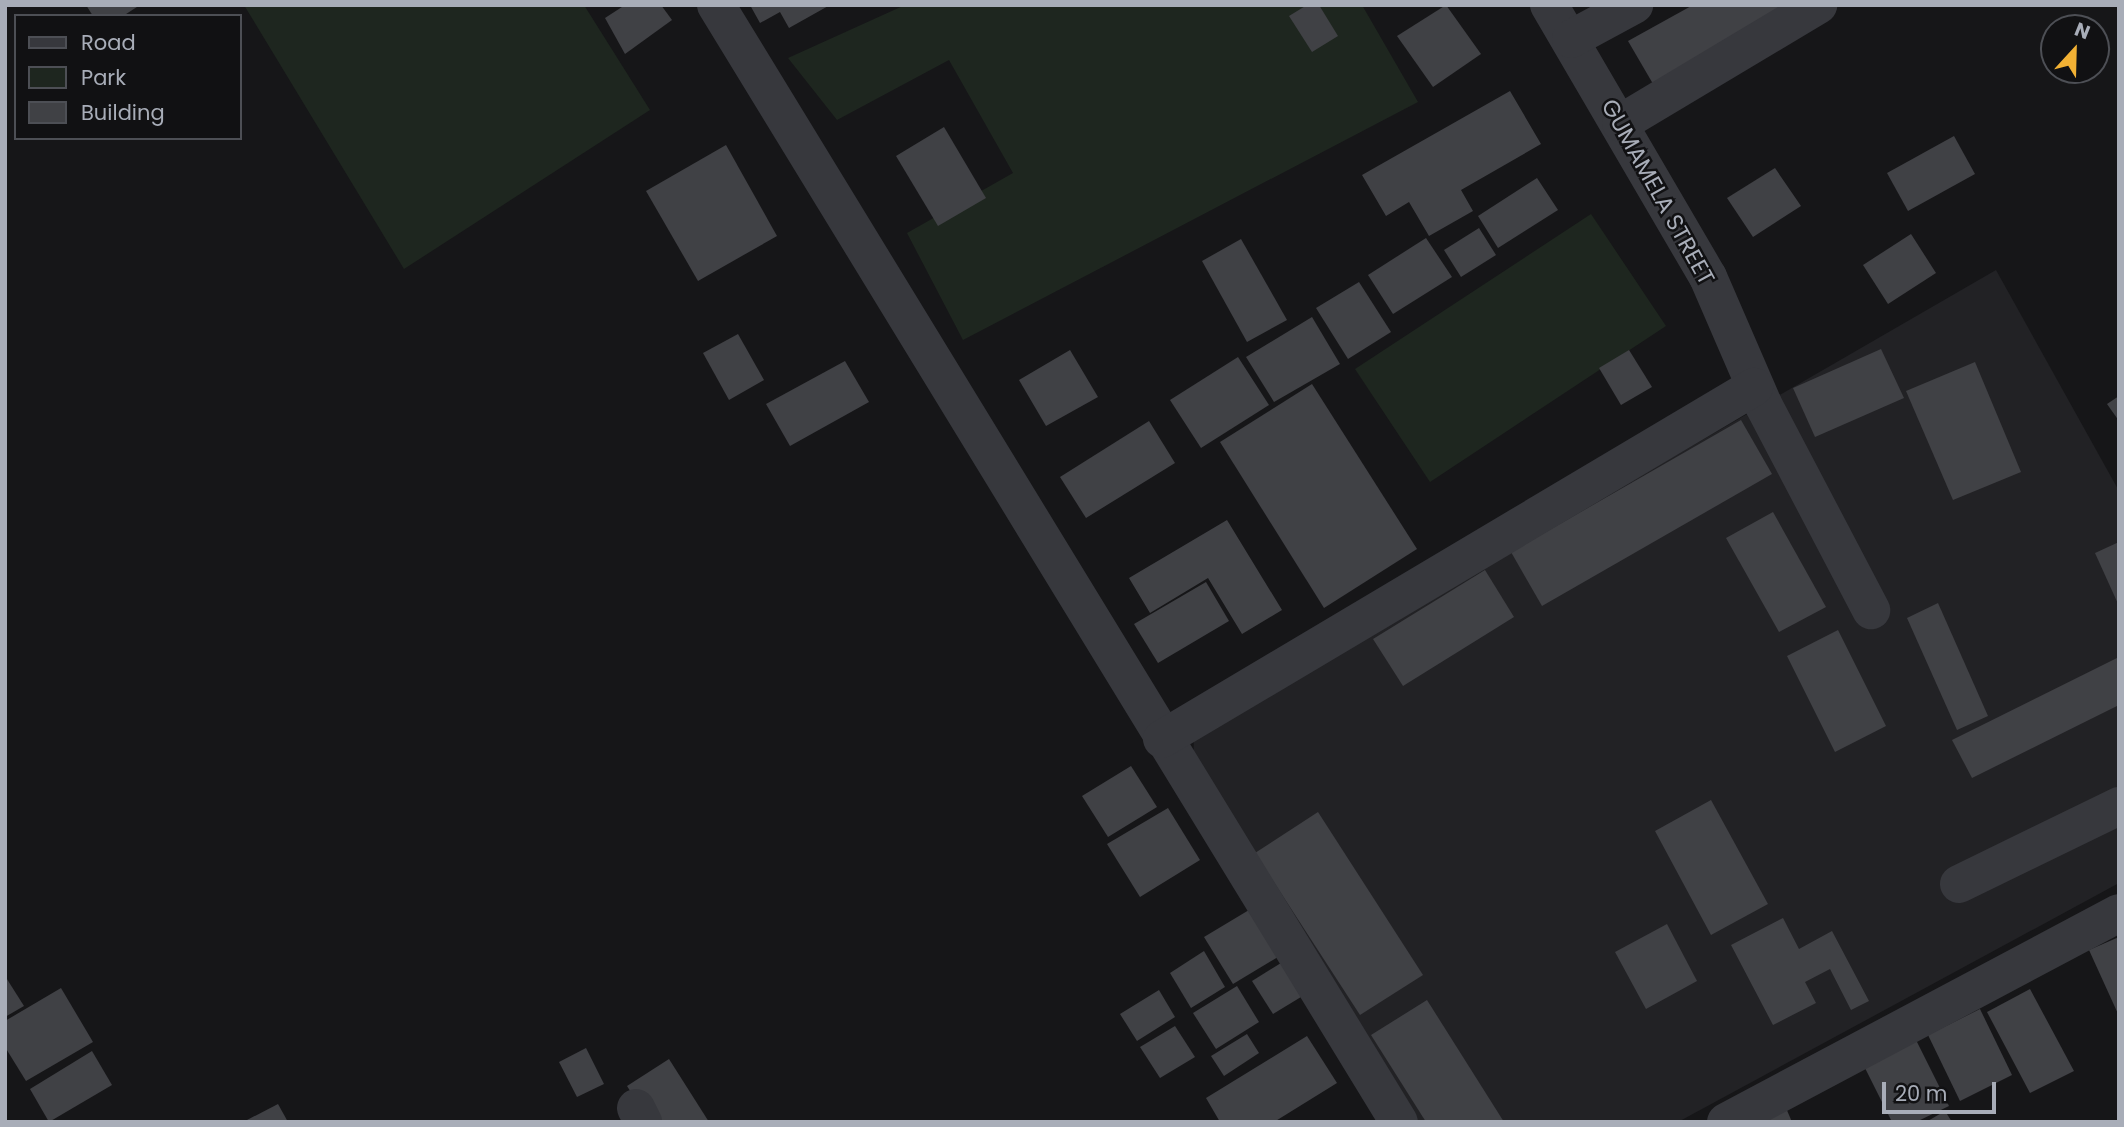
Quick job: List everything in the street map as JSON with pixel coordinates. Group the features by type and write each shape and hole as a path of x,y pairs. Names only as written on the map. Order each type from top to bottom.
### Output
{"street":[{"path":"716,5 1162,739 1399,1122"},
{"name":"GUMAMELA STREET","path":"1549,5 1621,123 1708,278 1754,387 1871,610"},
{"path":"1571,39 1634,5"},
{"path":"1621,123 1818,5"},
{"path":"1162,739 1754,387"},
{"path":"1959,884 2119,806"},
{"path":"1726,1122 2119,913"}],"shaded area":[{"path":"1996,270 2119,491 2119,883 1678,1122 1406,1122 1193,772 1194,734"}],"green space":[{"path":"244,5 584,5 650,110 404,269"},
{"path":"905,5 1362,5 1418,102 963,340 907,233 1013,173 949,60 837,120 788,58"},
{"path":"1591,214 1666,326 1430,482 1355,369"}],"building":[{"path":"86,5 140,5 126,14 92,14"},
{"path":"625,5 661,5 672,20 625,54 605,18"},
{"path":"750,5 830,5 789,28 780,12 760,23"},
{"path":"1307,5 1319,5 1338,36 1312,52 1289,16"},
{"path":"1446,5 1481,54 1433,87 1397,36"},
{"path":"1693,5 1791,5 1656,89 1628,41"},
{"path":"1510,91 1541,144 1461,190 1473,211 1429,236 1409,202 1386,216 1362,175"},
{"path":"944,127 986,198 938,226 896,156"},
{"path":"1954,136 1975,174 1908,211 1887,173"},
{"path":"726,145 777,236 698,281 646,191"},
{"path":"1775,168 1801,206 1753,237 1727,198"},
{"path":"1537,178 1558,210 1498,248 1478,216"},
{"path":"1479,228 1496,255 1461,277 1444,250"},
{"path":"1911,234 1936,273 1888,304 1863,265"},
{"path":"1426,238 1452,277 1393,314 1368,275"},
{"path":"1241,239 1287,320 1247,342 1202,261"},
{"path":"1359,282 1391,332 1348,359 1316,308"},
{"path":"1312,317 1340,364 1274,402 1246,357"},
{"path":"738,334 764,380 729,400 703,353"},
{"path":"1881,349 1904,398 1815,437 1793,388"},
{"path":"1070,350 1098,397 1046,426 1019,380"},
{"path":"1629,350 1652,387 1621,405 1599,368"},
{"path":"1238,357 1269,405 1201,448 1170,400"},
{"path":"845,361 869,402 790,446 766,404"},
{"path":"1975,362 2021,472 1953,500 1906,391"},
{"path":"1312,384 1417,549 1324,608 1220,442"},
{"path":"2119,396 2119,421 2107,404"},
{"path":"1741,420 1772,474 1542,606 1511,552"},
{"path":"1149,421 1175,463 1086,518 1060,477"},
{"path":"1773,512 1826,607 1779,632 1726,538"},
{"path":"1227,520 1282,610 1242,634 1208,578 1150,613 1129,578"},
{"path":"2119,542 2119,606 2095,553"},
{"path":"1485,570 1514,617 1403,686 1373,639"},
{"path":"1206,582 1229,621 1158,663 1134,624"},
{"path":"1938,603 1988,716 1957,730 1907,618"},
{"path":"1838,630 1886,726 1835,752 1787,656"},
{"path":"2119,657 2119,705 1972,778 1952,740"},
{"path":"1131,766 1157,807 1108,837 1082,796"},
{"path":"1711,800 1768,904 1711,935 1655,831"},
{"path":"1168,808 1200,860 1140,897 1107,844"},
{"path":"1318,812 1423,975 1360,1015 1255,853"},
{"path":"1249,910 1278,957 1233,984 1204,937"},
{"path":"1783,918 1799,949 1832,931 1869,1001 1851,1010 1830,969 1805,982 1816,1003 1773,1025 1731,945"},
{"path":"1667,924 1697,981 1646,1009 1615,952"},
{"path":"2119,937 2119,1016 2089,950"},
{"path":"1204,951 1225,987 1191,1008 1170,973"},
{"path":"1281,963 1301,997 1273,1014 1252,981"},
{"path":"5,976 24,1006 5,1017"},
{"path":"1237,986 1259,1022 1216,1049 1193,1013"},
{"path":"61,988 93,1042 26,1081 5,1047 5,1021"},
{"path":"2030,989 2074,1071 2030,1093 1987,1012"},
{"path":"1159,990 1175,1017 1137,1041 1120,1014"},
{"path":"1427,1000 1504,1122 1426,1122 1371,1035"},
{"path":"1980,1009 2012,1075 1960,1101 1928,1035"},
{"path":"1175,1026 1195,1057 1160,1078 1140,1047"},
{"path":"1247,1034 1259,1053 1224,1076 1211,1056"},
{"path":"1307,1036 1337,1083 1274,1122 1220,1122 1206,1098"},
{"path":"1916,1040 1949,1106 1916,1122 1892,1122 1864,1066"},
{"path":"586,1048 604,1084 577,1097 559,1062"},
{"path":"92,1051 112,1085 49,1122 30,1089"},
{"path":"669,1059 709,1122 650,1122 627,1086"},
{"path":"278,1104 288,1122 247,1120"},
{"path":"1786,1108 1792,1122 1758,1122"},
{"path":"1945,1111 1952,1122 1926,1122"}]}
